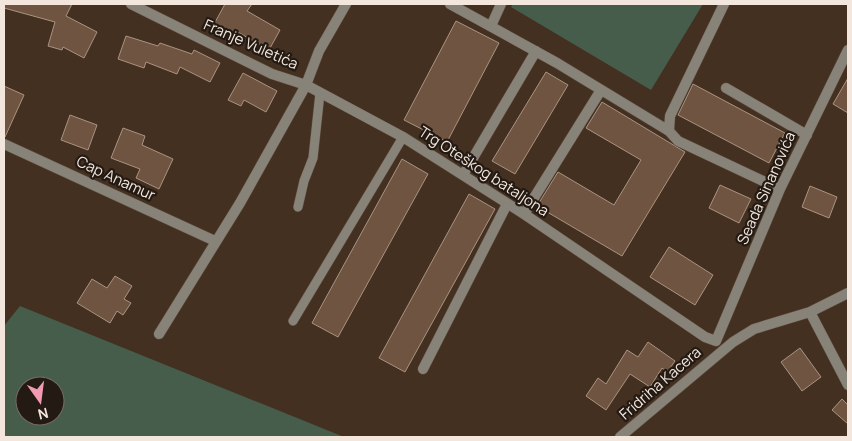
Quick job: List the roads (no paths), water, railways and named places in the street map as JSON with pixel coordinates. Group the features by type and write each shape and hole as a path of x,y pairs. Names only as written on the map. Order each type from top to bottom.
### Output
{"street":[{"name":"Franje Vuletića","path":"131,4 272,74 306,85"},
{"path":"159,334 240,203 306,85 319,51 346,4"},
{"path":"450,4 536,51 601,90 669,131 678,141 780,189"},
{"path":"491,26 502,4"},
{"path":"669,131 670,116 724,4"},
{"name":"Seada Sinanovića","path":"716,341 780,189 848,50"},
{"path":"463,175 536,51"},
{"name":"Trg Oteškog bataljona","path":"306,85 402,137 463,175 524,214 705,337 716,341"},
{"path":"726,88 807,135"},
{"path":"524,214 601,90"},
{"name":"Cap Anamur","path":"4,144 215,241"},
{"path":"423,369 507,204"},
{"name":"Fridriha Kacera","path":"620,437 719,352 754,329 810,312 848,293"},
{"path":"810,312 848,385"},
{"name":"Fridriha Kacera","path":"716,341 719,352"}],"lane":[{"path":"298,207 304,181 313,158 320,93"},
{"path":"294,321 402,137"}]}
